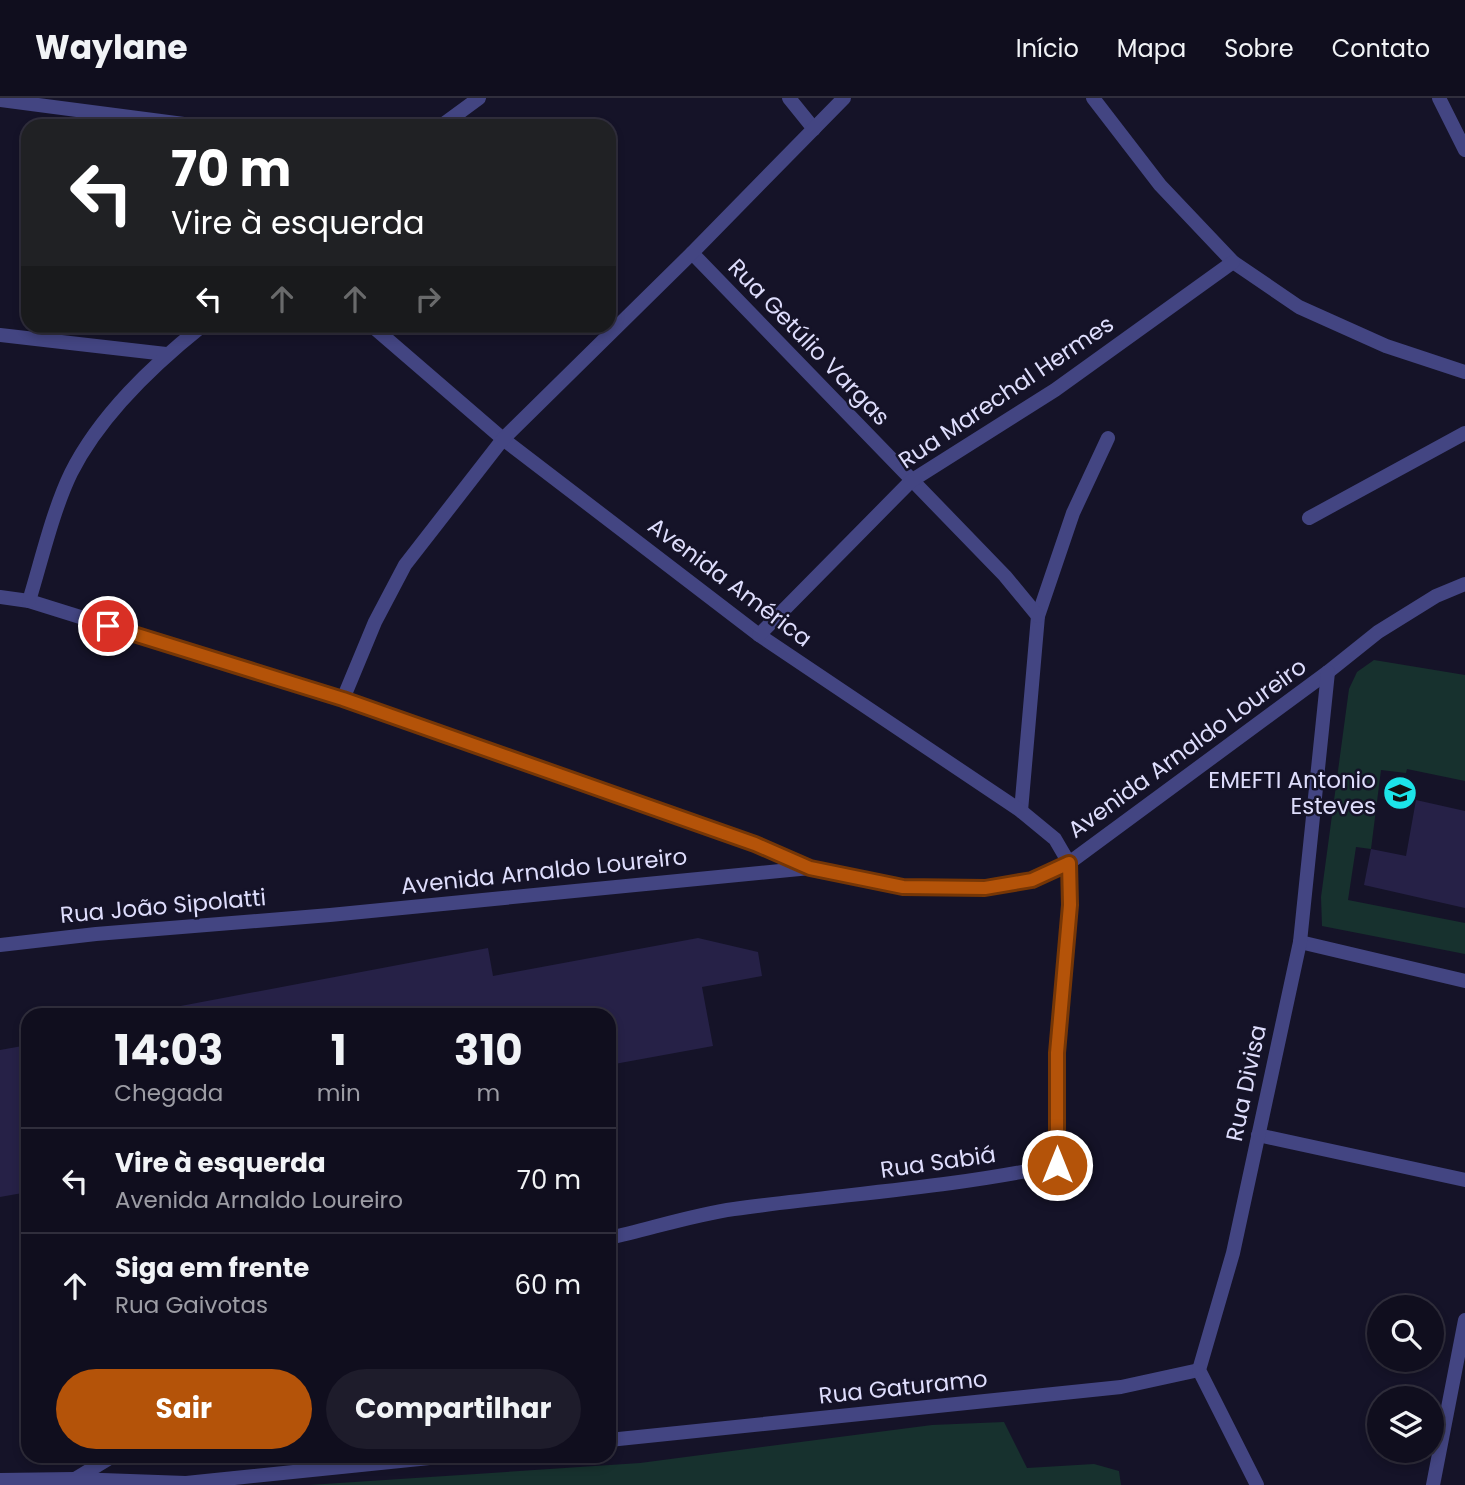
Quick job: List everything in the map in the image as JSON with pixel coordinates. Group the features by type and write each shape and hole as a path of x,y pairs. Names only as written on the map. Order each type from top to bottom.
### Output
{"street":[{"path":"450,119 479,98"},
{"path":"789,98 814,129"},
{"path":"616,328 844,98"},
{"path":"1093,98 1160,185 1233,262 1298,307 1386,346 1465,372"},
{"path":"1439,98 1465,150"},
{"path":"0,100 145,119"},
{"name":"Rua Getúlio Vargas","path":"692,253 1005,576 1038,616"},
{"name":"Rua Marechal Hermes","path":"759,635 911,481 1055,390 1233,262"},
{"path":"30,601 71,474 97,429 166,354 193,333"},
{"name":"Avenida América","path":"380,333 503,439 759,635 1021,811 1055,839 1069,863"},
{"path":"343,699 375,622 405,565 503,439 611,333"},
{"path":"0,335 166,354"},
{"path":"1308,518 1465,433"},
{"path":"1021,811 1038,616 1073,513 1108,438"},
{"name":"Avenida Arnaldo Loureiro","path":"330,915 810,868 903,887 985,888 1032,880 1069,863 1378,632 1436,596 1465,584"},
{"path":"0,597 30,601 343,699 755,844 810,868"},
{"name":"Rua Divisa","path":"1199,1370 1233,1253 1300,942 1328,672"},
{"name":"Rua Sabiá","path":"616,1236 732,1209 898,1191 1007,1176 1057,1165 1057,1053 1070,905 1069,863"},
{"name":"Rua João Sipolatti","path":"0,945 96,934 330,915"},
{"path":"1300,942 1465,981"},
{"path":"1258,1135 1465,1180"},
{"path":"1433,1485 1465,1320"},
{"path":"1199,1370 1257,1485"},
{"name":"Rua Gaturamo","path":"616,1439 1121,1387 1199,1370"},
{"path":"74,1479 101,1463"},
{"path":"0,1480 74,1479 186,1483 381,1463"}],"green space":[{"name":"EMEFTI Antonio Esteves","path":"1374,660 1465,675 1465,781 1407,769 1406,773 1381,770 1371,849 1356,847 1348,900 1465,923 1465,954 1322,926 1321,897 1349,689 1357,672"},
{"path":"1004,1422 1027,1468 1094,1464 1119,1471 1121,1485 309,1485 640,1463 932,1425"}],"building":[{"path":"1416,800 1465,811 1465,908 1364,885 1371,849 1406,856"},
{"path":"698,938 758,952 762,976 702,987 713,1046 616,1064 616,1008 170,1008 488,948 493,976"},
{"path":"21,1046 21,1193 0,1197 0,1050"}],"place":[{"name":"EMEFTI Antonio Esteves","path":"1400,793"}],"route":[{"path":"108,626 343,699 755,844 810,868 903,887 985,888 1032,880 1069,863 1070,905 1057,1053 1057,1165"}]}
